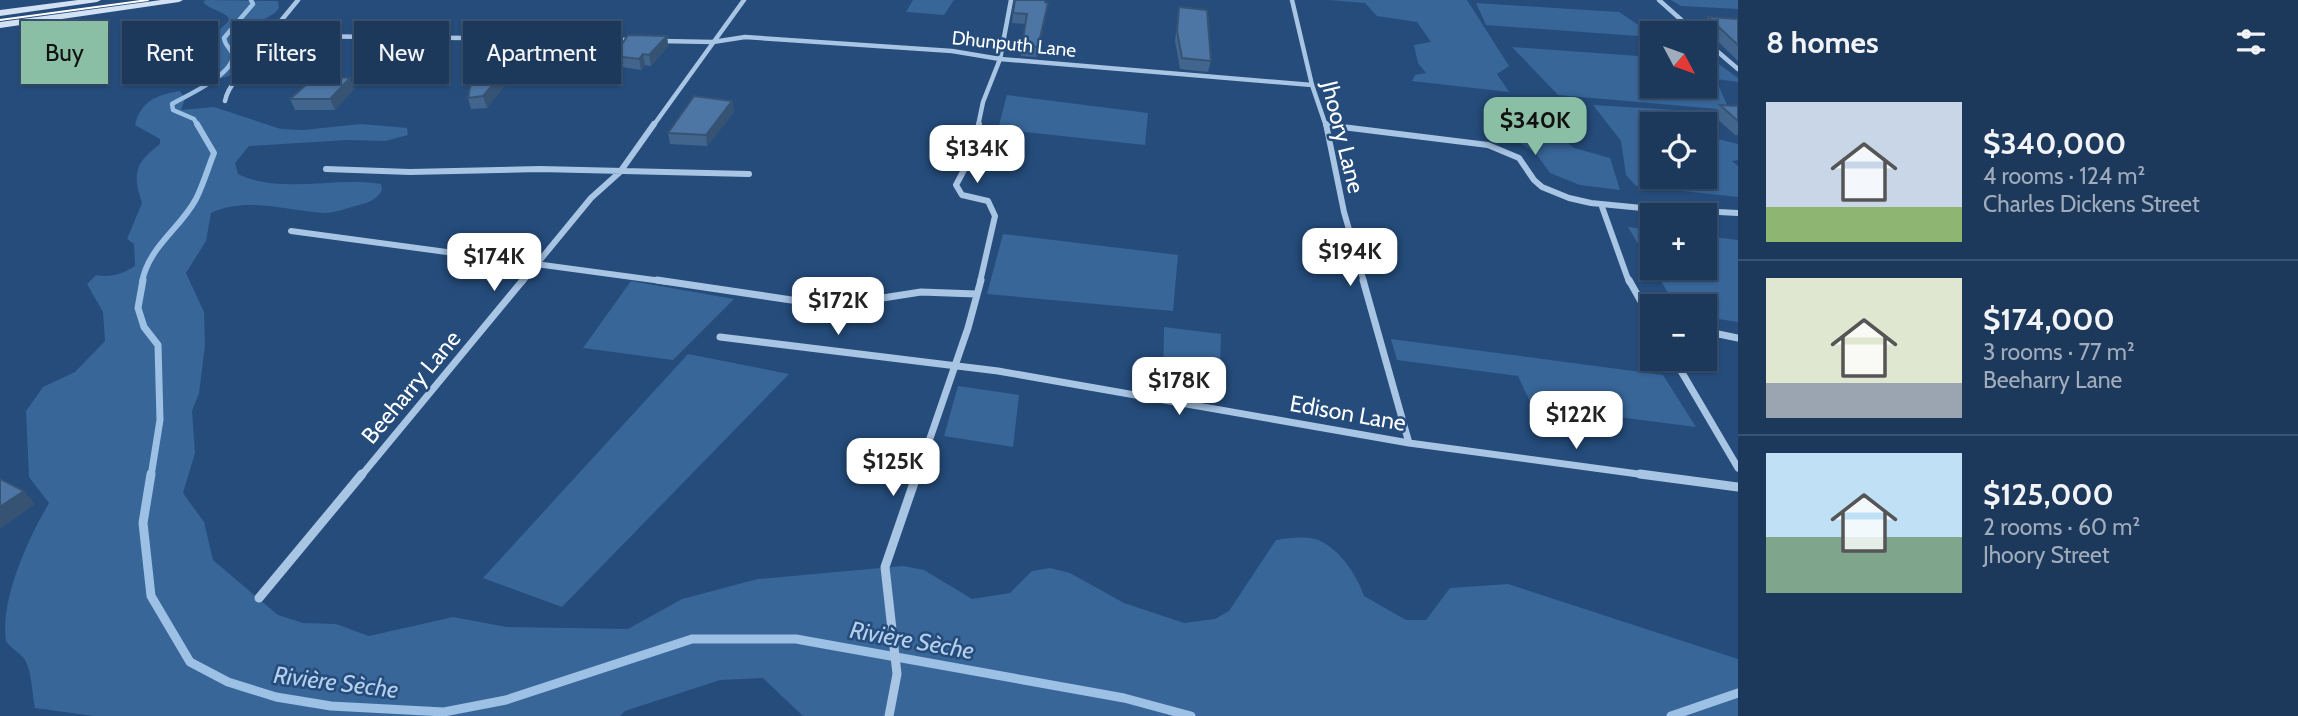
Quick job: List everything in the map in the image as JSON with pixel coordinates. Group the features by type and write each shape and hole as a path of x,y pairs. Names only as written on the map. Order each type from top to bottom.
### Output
{"street":[{"path":"0,13 97,0"},
{"path":"0,25 179,0"},
{"path":"278,21 294,8 298,0"},
{"name":"Beeharry Lane","path":"259,598 591,198 620,172 744,0"},
{"path":"889,716 897,674 885,567 953,366 992,238 995,216 988,201 962,195 956,185 973,153 983,103 1000,59 1011,0"},
{"name":"Jhoory Lane","path":"1292,0 1312,85 1326,125 1344,212 1409,443"},
{"path":"1659,0 1683,21"},
{"path":"340,38 420,40 496,37 645,41"},
{"name":"Dhunputh Lane","path":"659,41 713,42 745,37 952,51 1000,59 1312,85"},
{"path":"1717,51 1738,69"},
{"path":"225,100 225,94 232,82"},
{"path":"1326,125 1488,145 1512,153 1523,162 1533,182 1553,192 1601,204 1738,213"},
{"path":"326,169 749,174"},
{"path":"1601,204 1630,284 1640,301"},
{"path":"291,232 537,262 805,302 844,304 921,292 976,294"},
{"path":"1717,334 1738,338"},
{"name":"Edison Lane","path":"720,337 998,371 1409,443 1738,487"},
{"path":"1681,371 1738,468"}],"shaded area":[{"path":"913,0 954,0 944,15 906,12"},
{"path":"1329,0 1467,0 1509,66 1497,74 1509,92 1412,81 1415,75 1426,73 1418,63 1414,45 1431,42 1417,22 1377,16 1365,3"},
{"path":"1671,0 1738,0 1738,9 1681,6"},
{"path":"278,1 279,8 275,13 261,21 232,21 232,75 218,79 218,31 229,18 203,2"},
{"path":"1476,3 1619,12 1640,26 1640,36 1486,25"},
{"path":"1512,47 1640,56 1640,98 1717,98 1717,81 1729,110 1558,95"},
{"path":"1717,63 1738,78 1738,82 1717,79"},
{"path":"180,91 185,99 181,110 214,107 281,129 303,130 361,124 407,128 408,135 385,141 348,140 249,146 235,163 238,174 255,180 290,184 363,182 381,184 382,190 371,201 332,212 252,205 224,208 211,213 206,241 186,273 204,312 205,345 199,393 192,411 195,453 183,493 204,522 213,560 278,615 303,623 336,624 369,636 453,617 507,627 628,629 682,599 758,579 903,566 924,570 972,599 1010,593 1032,571 1050,568 1070,573 1124,603 1184,623 1215,619 1229,611 1276,540 1306,538 1315,539 1331,548 1357,579 1364,596 1406,620 1426,620 1450,588 1508,584 1738,659 1738,716 803,716 763,678 720,680 625,711 620,716 94,716 35,708 27,665 6,641 5,624 17,570 49,503 29,477 26,411 43,387 75,372 105,341 103,312 87,284 96,275 116,275 135,266 134,244 127,239 142,203 137,184 138,169 145,157 160,144 160,139 135,125 141,110 151,100"},
{"path":"1007,95 1148,113 1145,145 998,129"},
{"path":"1593,105 1677,112 1640,112 1640,186 1636,186 1626,175 1621,141"},
{"path":"1508,134 1560,136 1574,148 1610,158 1620,190 1580,185 1550,173 1537,155"},
{"path":"1717,139 1738,144 1738,160 1732,161 1738,166 1738,197 1664,189 1717,189"},
{"path":"1628,227 1640,228 1640,247"},
{"path":"1003,234 1178,255 1173,311 987,294"},
{"path":"1717,237 1738,240 1738,322 1717,319 1717,294 1669,294 1660,280 1717,280"},
{"path":"631,281 734,299 673,360 583,348"},
{"path":"1164,327 1221,334 1219,401 1163,392"},
{"path":"1391,339 1663,375 1696,427 1532,406 1518,376 1397,360"},
{"path":"688,354 789,374 562,607 483,578"},
{"path":"958,386 1019,395 1013,447 944,436"}],"building":[{"path":"1015,0 1045,0 1048,3 1038,47 1022,45 1027,14 1013,13"},
{"path":"1179,7 1207,10 1211,61 1182,58 1177,31"},
{"path":"1708,17 1738,19 1738,45 1717,25 1717,21"},
{"path":"628,35 667,36 649,55 643,54 639,59 621,57 621,46"},
{"path":"340,77 350,78 330,99 290,99 307,84 340,84"},
{"path":"471,84 494,84 483,96 468,98"},
{"path":"694,96 732,101 706,135 668,133"},
{"path":"1720,105 1738,106 1738,121"},
{"path":"0,479 24,491 0,507"}],"waterway":[{"name":"Rivière Sèche","path":"198,126 194,119 173,110 172,104 210,83 228,68 232,53 224,38 253,4 251,0"},
{"name":"Rivière Sèche","path":"142,282 151,258 196,199 214,153 197,124"},
{"name":"Rivière Sèche","path":"143,280 138,308 144,327 158,345 160,420 151,476"},
{"name":"Rivière Sèche","path":"151,474 143,523 151,596 190,662 228,682 276,697 331,706 444,712 506,700 692,639 796,639 1124,698 1191,716"},
{"name":"Rivière Sèche","path":"1671,716 1738,693"}],"tram line":[{"path":"0,20 148,0"}]}
